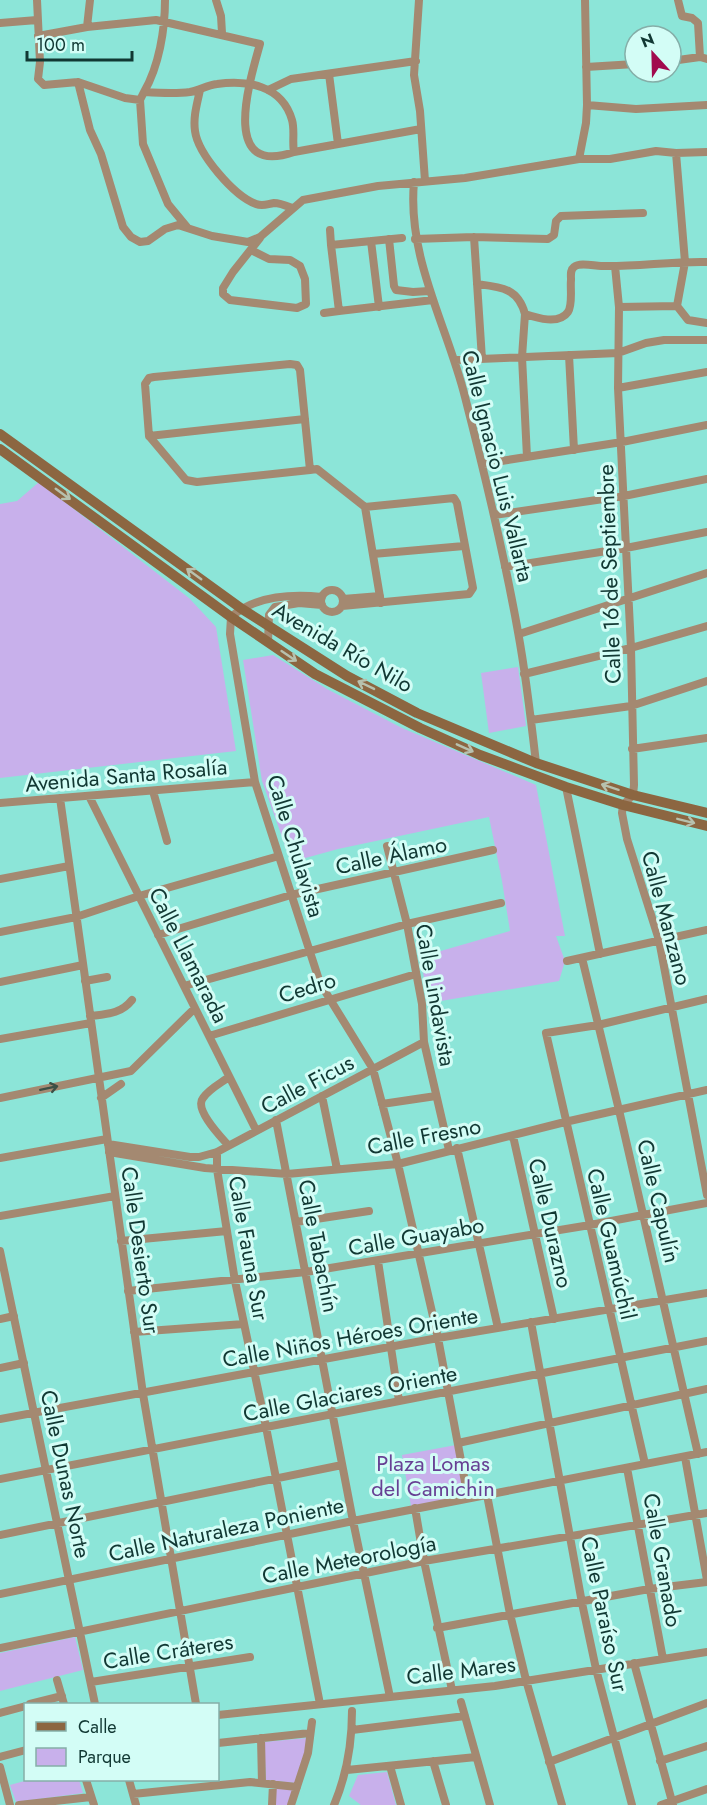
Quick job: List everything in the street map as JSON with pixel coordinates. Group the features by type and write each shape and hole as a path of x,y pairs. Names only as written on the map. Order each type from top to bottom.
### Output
{"main road":[{"name":"Avenida Río Nilo","path":"0,434 242,609 347,676 417,713 537,763 633,795 707,813"},
{"name":"Avenida Río Nilo","path":"0,449 231,617 315,674 411,724 480,755 566,787 623,805 707,826"},
{"path":"411,724 417,713"}],"street":[{"path":"36,0 39,82 48,86 78,82 125,98 140,100"},
{"path":"87,27 90,0"},
{"path":"165,0 165,21 151,80 140,100 143,144 168,204 188,228"},
{"path":"216,0 221,16 222,33"},
{"path":"419,0 414,75 425,181"},
{"path":"579,159 587,105 585,0"},
{"path":"678,0 682,16 692,18 699,24 703,58 683,60"},
{"path":"0,24 37,20"},
{"path":"39,36 87,27 147,20 165,21 222,33 260,44 250,82 244,128 248,140 258,152 270,157 279,158 294,152 421,129"},
{"path":"268,90 291,79 416,61"},
{"path":"586,67 623,65"},
{"path":"329,74 338,144"},
{"path":"78,82 90,130 101,154 124,230 135,240 144,243 174,226 243,242 260,237"},
{"path":"144,92 184,92 200,90 214,84 250,82 268,90 284,105 291,117 294,152"},
{"path":"200,90 194,121 195,134 210,163 254,204 261,206 274,203 292,208"},
{"path":"587,105 636,109 707,105"},
{"path":"250,250 269,259 290,260 300,266 305,279 306,304 297,308 226,298 223,288 233,272 260,237 303,200 378,186 488,174 579,159 610,159 656,151 707,152"},
{"path":"676,153 685,262 676,306"},
{"name":"Calle Ignacio Luis Vallarta","path":"414,182 412,213 415,239 429,291 456,360 494,515 519,634 537,763"},
{"path":"415,239 551,238 555,235 556,221 561,216 643,213"},
{"path":"330,230 339,311"},
{"path":"474,237 482,359"},
{"path":"331,245 402,238"},
{"path":"389,239 394,288 399,291 429,291"},
{"path":"371,241 379,307"},
{"path":"525,314 545,320 564,315 569,311 571,272 579,265 615,266 707,262"},
{"name":"Calle 16 de Septiembre","path":"615,266 619,307 618,388 631,648 633,795"},
{"path":"477,284 511,291 517,296 525,314 522,357 527,457"},
{"path":"413,292 415,303"},
{"path":"324,314 433,300"},
{"path":"619,307 676,306"},
{"path":"676,306 688,320 707,322"},
{"path":"456,360 618,353 646,343 664,340 707,340"},
{"path":"569,355 574,450"},
{"path":"310,470 300,370 297,365 154,377 149,378 145,384 150,436 183,478 189,482 310,470 317,469 365,507 380,599"},
{"path":"618,388 707,372"},
{"path":"150,436 305,419"},
{"path":"482,464 622,442 707,425"},
{"path":"494,515 624,496 707,479"},
{"path":"342,602 469,594 474,586 454,498 365,507"},
{"path":"505,567 626,548 707,532"},
{"path":"373,554 464,546"},
{"path":"519,634 707,573"},
{"path":"331,589 339,592 342,602 336,611 332,612 325,609 322,601 326,591 331,589"},
{"path":"231,617 257,602 286,597 322,601"},
{"path":"270,612 275,607 289,604 322,601"},
{"path":"257,602 265,603 270,612 268,642"},
{"name":"Calle Chulavista","path":"231,617 230,634 255,782 320,983 373,1069 398,1164 438,1338 468,1498"},
{"path":"524,674 631,648 707,626"},
{"path":"531,720 631,706 707,681"},
{"path":"632,749 707,738"},
{"name":"Avenida Santa Rosalía","path":"0,803 255,782"},
{"path":"566,787 600,954"},
{"path":"153,790 167,841"},
{"path":"623,805 633,795"},
{"name":"Calle Llamarada","path":"89,796 256,1131"},
{"name":"Calle Desierto Sur","path":"60,798 143,1394 196,1703"},
{"name":"Calle Manzano","path":"623,805 622,813 627,839 659,940 707,1195"},
{"name":"Calle Lindavista","path":"387,846 407,924 422,1004 424,1042 436,1096 479,1243 498,1328"},
{"name":"Calle Álamo","path":"158,935 291,895 493,850"},
{"path":"0,932 76,916 279,856"},
{"path":"0,879 69,866"},
{"path":"184,986 407,924 501,903"},
{"path":"567,961 707,930"},
{"name":"Calle Capulín","path":"582,958 685,1395 703,1453"},
{"path":"0,982 83,965"},
{"name":"Cedro","path":"209,1036 416,975"},
{"path":"85,981 107,977"},
{"path":"598,1025 707,999"},
{"path":"0,1040 122,1011 132,1000"},
{"path":"0,1098 131,1071 195,1008"},
{"name":"Calle Guamúchil","path":"598,1025 546,1033 645,1464"},
{"name":"Calle Ficus","path":"108,1145 190,1157 217,1152 424,1042"},
{"path":"228,1146 202,1112 200,1105 204,1097 229,1077"},
{"path":"101,1098 121,1083"},
{"name":"Calle Fresno","path":"108,1145 217,1169 287,1174 398,1164 565,1122 707,1090"},
{"path":"322,1096 337,1169"},
{"path":"382,1104 436,1096"},
{"name":"Calle Tabachín","path":"276,1120 353,1521 390,1697"},
{"name":"Calle Durazno","path":"513,1136 554,1319"},
{"path":"0,1158 108,1145"},
{"name":"Calle Fauna Sur","path":"217,1152 217,1169 235,1281 320,1704"},
{"path":"0,1216 115,1196"},
{"name":"Calle Guayabo","path":"128,1291 306,1272 644,1216 707,1203"},
{"path":"296,1222 369,1211"},
{"path":"122,1241 227,1231"},
{"name":"Calle Dunas Norte","path":"0,1251 95,1703"},
{"path":"378,1261 399,1401"},
{"name":"Calle Niños Héroes Oriente","path":"0,1419 438,1338 707,1293"},
{"path":"0,1319 14,1316"},
{"name":"Calle Paraíso Sur","path":"531,1322 582,1603 596,1669 632,1805"},
{"path":"134,1332 244,1324"},
{"name":"Calle Glaciares Oriente","path":"0,1479 707,1341"},
{"path":"0,1368 24,1363"},
{"path":"458,1443 550,1426 707,1389"},
{"name":"Calle Naturaleza Poniente","path":"0,1594 416,1508 703,1453"},
{"path":"438,1628 649,1589 707,1581 685,1456"},
{"path":"0,1535 342,1465"},
{"name":"Calle Granado","path":"627,1468 663,1659"},
{"path":"487,1495 510,1614 561,1805"},
{"path":"416,1508 424,1561 452,1690"},
{"name":"Calle Meteorología","path":"0,1648 424,1561 707,1513"},
{"name":"Calle Mares","path":"219,1715 452,1690 707,1652"},
{"name":"Calle Cráteres","path":"91,1682 250,1657"},
{"path":"634,1664 672,1803"},
{"path":"57,1680 64,1703"},
{"path":"34,1703 62,1696"},
{"path":"461,1702 490,1805"},
{"path":"549,1761 707,1703"},
{"path":"0,1713 24,1707"},
{"path":"338,1804 347,1770 352,1711"},
{"path":"352,1730 465,1716"},
{"path":"291,1805 308,1752 312,1722"},
{"path":"219,1743 310,1733"},
{"path":"261,1738 262,1783"},
{"path":"660,1761 707,1746"},
{"path":"0,1757 24,1751"},
{"path":"347,1770 476,1757"},
{"path":"434,1761 446,1805"},
{"path":"390,1766 401,1805"},
{"path":"0,1767 10,1805"},
{"path":"19,1805 93,1801 87,1781"},
{"path":"130,1781 136,1805"},
{"path":"133,1794 250,1782 297,1787"},
{"path":"272,1805 273,1784"},
{"path":"661,1805 707,1789"}],"green space":[{"path":"39,482 189,598 216,627 236,751 0,778 0,504 17,501"},
{"path":"273,655 327,689 402,728 536,785 565,936 556,936 565,961 559,981 429,1003 420,957 510,931 489,817 338,849 291,862 262,781 243,660"},
{"path":"518,667 526,726 489,733 481,673"},
{"name":"Plaza Lomas del Camichin","path":"456,1445 465,1496 411,1506 402,1455"},
{"path":"75,1637 83,1670 0,1691 0,1653"},
{"path":"307,1738 306,1752 295,1783 266,1780 264,1742"},
{"path":"387,1772 396,1805 361,1805 349,1796 358,1775"},
{"path":"24,1781 79,1781 83,1793 16,1802 10,1785"},
{"path":"276,1787 293,1789 288,1805 275,1805"}]}
